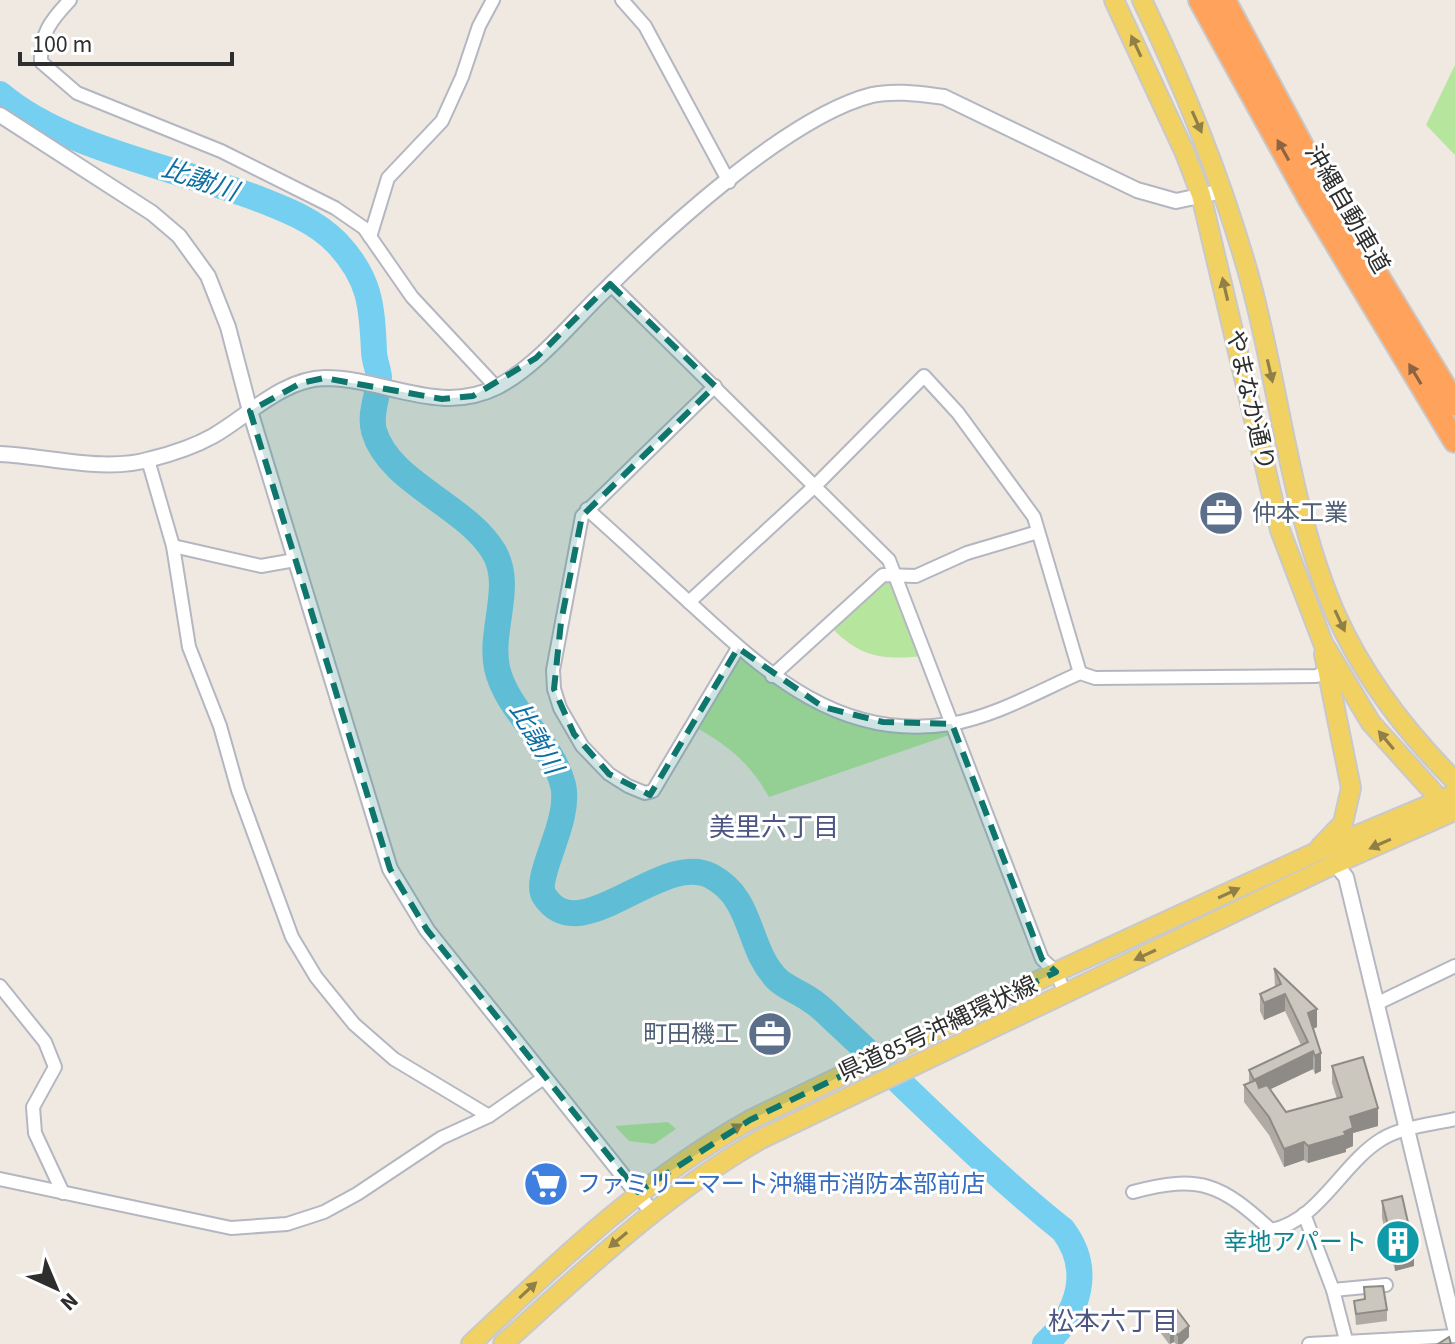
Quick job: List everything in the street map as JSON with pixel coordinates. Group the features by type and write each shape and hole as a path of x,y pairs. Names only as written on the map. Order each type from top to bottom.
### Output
{"highway":[{"name":"沖縄自動車道","path":"1200,0 1309,198 1455,441"},
{"name":"沖縄自動車道","path":"1224,0 1325,189 1455,404"}],"main road":[{"name":"やまなか通り","path":"1114,0 1185,153 1201,195 1280,530 1323,643 1371,723 1451,806"},
{"name":"やまなか通り","path":"1142,0 1204,138 1223,191 1250,279 1297,492 1336,614 1391,708 1455,781"},
{"path":"1312,854 1343,823 1349,810 1351,788 1326,672 1323,643"},
{"name":"県道85号沖縄環状線","path":"471,1344 597,1225 705,1145 855,1068 1312,854 1451,806"},
{"name":"県道85号沖縄環状線","path":"503,1344 652,1212 716,1165 874,1083 1451,806"}],"street":[{"path":"70,0 53,17 41,46 41,62 67,86 235,158 335,208 370,237 412,297 496,387"},
{"path":"370,237 388,178 442,121 462,77 479,26 493,0"},
{"path":"622,0 645,26 729,182"},
{"path":"0,454 121,464 148,460 211,437 301,383 324,378 442,399 473,396 496,387 536,358 666,230 794,134 849,103 874,95 913,93 944,97 1137,190 1176,201 1223,191"},
{"path":"0,115 152,213 179,236 213,289 228,327 250,411 390,869 427,930 652,1212"},
{"path":"610,284 889,560 1042,959 1056,972 1065,993"},
{"path":"689,602 816,485 924,376 941,392 1022,498 1038,532 1080,673"},
{"path":"715,386 582,516 572,553 553,670 554,689 574,734 600,765 628,786 645,793 653,791 738,648"},
{"path":"148,460 173,546 189,647 292,937 316,977 354,1024 394,1059 489,1116"},
{"path":"587,509 772,676 823,707 856,718 921,726 952,724 1080,673 1095,678 1316,676 1326,672"},
{"path":"772,676 883,575 916,576 967,553 1038,532"},
{"path":"173,546 261,566 295,560"},
{"path":"1335,864 1346,877 1455,1328"},
{"path":"1378,1003 1455,966"},
{"path":"0,986 45,1042 55,1067 33,1107 35,1133 63,1193"},
{"path":"0,1179 231,1228 287,1224 324,1212 441,1138 489,1116 545,1077"},
{"path":"1133,1192 1173,1182 1206,1185 1237,1199 1271,1230 1282,1228 1304,1214 1382,1138 1455,1119"},
{"path":"1304,1214 1333,1290 1346,1342"},
{"path":"1333,1290 1386,1285"},
{"path":"1309,1344 1455,1336"}],"highlighted area":[{"path":"610,284 715,386 582,516 561,622 554,689 574,734 609,774 650,795 738,648 823,707 883,722 952,724 1042,959 1056,972 750,1120 638,1192 427,930 390,869 250,411 301,383 324,378 442,399 473,396 536,358"}],"green space":[{"path":"1455,65 1455,155 1426,125"},
{"path":"893,574 926,656 883,657 872,654 850,644 828,624"},
{"path":"738,648 772,676 856,718 952,724 955,733 769,797 737,756 693,726"},
{"path":"668,1122 676,1129 654,1144 629,1141 615,1126"}],"building":[{"path":"1274,968 1317,1009 1308,1013 1321,1053 1315,1056 1313,1051 1254,1080 1249,1070 1308,1042 1285,994 1264,1003 1260,994 1281,984"},
{"path":"1363,1057 1378,1108 1350,1117 1353,1128 1344,1132 1346,1135 1308,1146 1304,1142 1284,1149 1269,1117 1244,1085 1256,1080 1259,1088 1267,1085 1286,1112 1342,1097 1332,1066"},
{"path":"1402,1196 1414,1249 1395,1254 1382,1201"},
{"path":"1383,1286 1387,1310 1356,1314 1354,1301 1365,1299 1364,1287"},
{"path":"1177,1310 1189,1326 1178,1335 1174,1331 1170,1334 1160,1321"},
{"path":"1449,1337 1451,1344 1438,1344"}],"waterway":[{"name":"比謝川","path":"0,94 26,113 89,143 290,212 320,228 348,256 363,280 370,306 379,377 373,424 382,449 411,480 481,535 500,565 502,594 496,639 497,668 510,699 549,754 563,785 562,816 543,877 545,897 561,911 580,913 601,907 669,876 691,872 711,876 725,886 736,898 760,954 778,980 813,1001 976,1155 1063,1230 1078,1260 1078,1290 1066,1319 1045,1344"}],"place":[{"name":"仲本工業","path":"1221,513"},
{"name":"町田機工","path":"770,1034"},
{"name":"ファミリーマート沖縄市消防本部前店","path":"546,1184"},
{"name":"幸地アパート","path":"1398,1242"}],"district":[{"name":"美里六丁目","path":"774,827"},
{"name":"松本六丁目","path":"1113,1321"}]}
